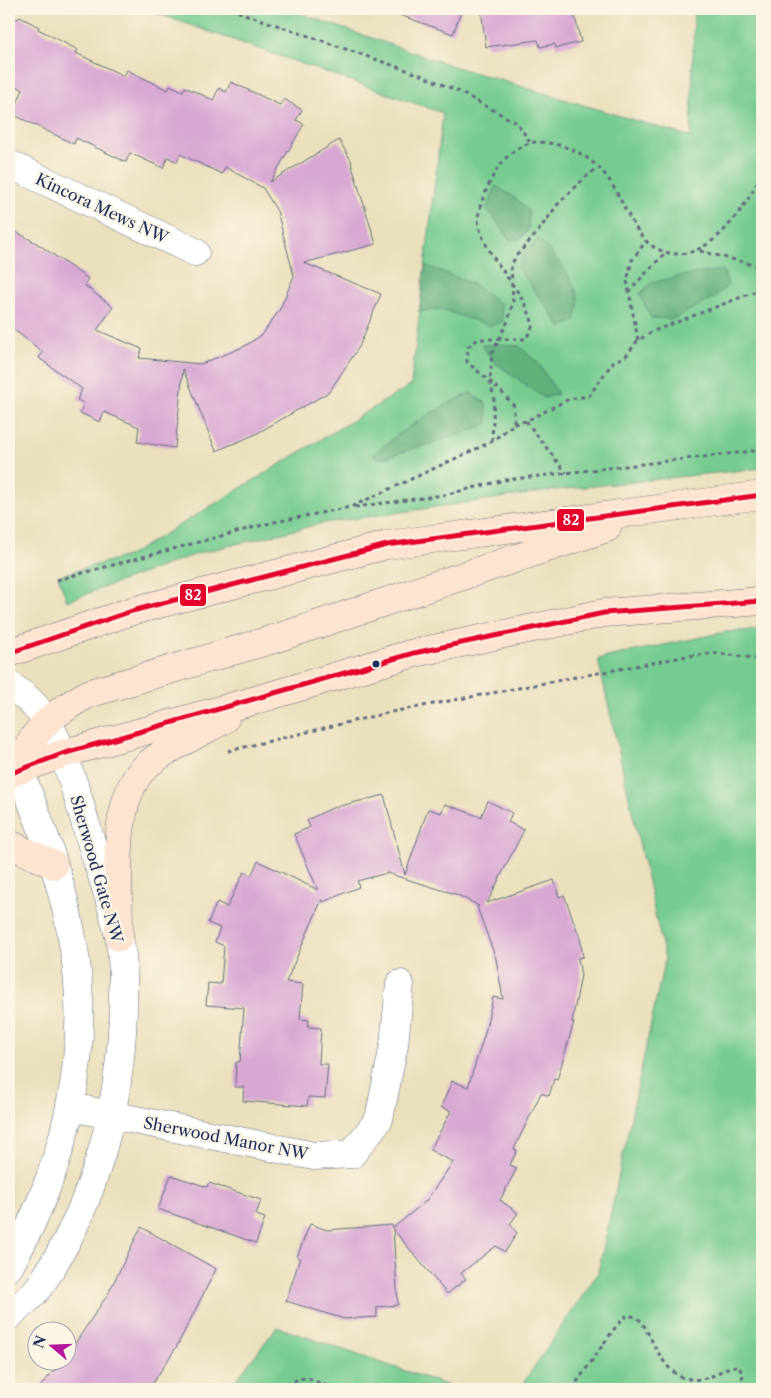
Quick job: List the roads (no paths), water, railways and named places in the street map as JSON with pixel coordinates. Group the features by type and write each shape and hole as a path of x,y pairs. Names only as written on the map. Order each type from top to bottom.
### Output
{"main road":[{"path":"9,653 132,611 387,545 762,495"},
{"path":"14,772 28,743 47,722 70,704 88,694 277,638 673,506"},
{"path":"14,772 62,754 256,700 414,653 604,612 762,601"},
{"path":"119,937 120,821 130,788 144,768 256,700"},
{"path":"9,844 54,865"}],"street":[{"name":"Kincora Mews NW","path":"9,164 195,252"},
{"name":"Sherwood Gate NW","path":"9,685 30,701 47,722 62,754 119,937 123,982 123,1027 118,1072 111,1116 98,1162 82,1206 62,1248 38,1289 9,1316"},
{"path":"9,1267 28,1232 46,1192 60,1150 71,1107 77,1059 78,985 74,944 54,865 14,772"},
{"name":"Sherwood Manor NW","path":"71,1107 314,1156 352,1154 378,1119 394,1045 400,984"}]}
